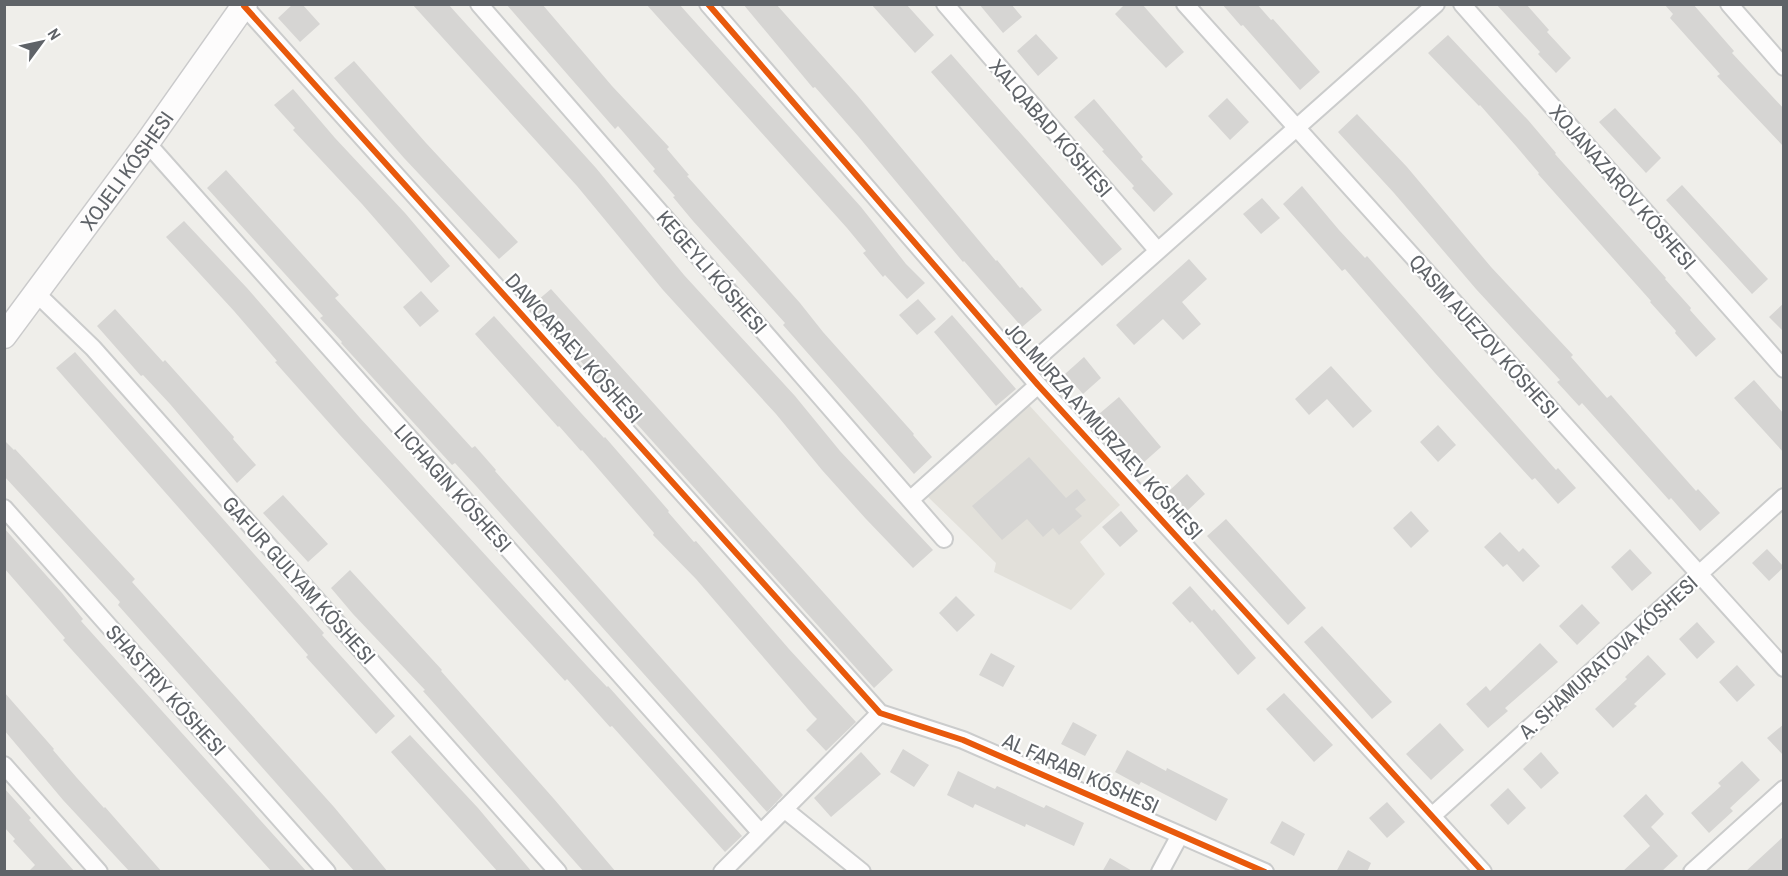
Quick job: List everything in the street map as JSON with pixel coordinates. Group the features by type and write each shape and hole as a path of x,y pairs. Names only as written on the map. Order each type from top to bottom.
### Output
{"street":[{"name":"KEGEYLI KÓSHESI","path":"479,4 944,540"},
{"name":"JOLMURZA AYMURZAEV KÓSHESI","path":"708,4 1038,385 1483,872"},
{"name":"XALQABAD KÓSHESI","path":"945,4 1158,251"},
{"path":"1185,4 1784,668"},
{"path":"1025,369 1436,4"},
{"name":"XOJANAZAROV KÓSHESI","path":"1462,4 1784,369"},
{"path":"1729,4 1784,67"},
{"name":"XOJELI KÓSHESI","path":"8,323 36,293 147,144 244,5"},
{"name":"DAWQARAEV KÓSHESI","path":"244,5 880,713"},
{"name":"LICHAGIN KÓSHESI","path":"147,144 760,832"},
{"name":"GAFUR GULYAM KÓSHESI","path":"36,293 93,348 558,872"},
{"path":"910,500 1038,385"},
{"name":"A. SHAMURATOVA KÓSHESI","path":"1432,816 1784,497"},
{"name":"SHASTRIY KÓSHESI","path":"4,508 327,872"},
{"path":"722,872 880,713"},
{"name":"AL FARABI KÓSHESI","path":"880,713 963,740 1265,872"},
{"path":"4,765 99,872"},
{"path":"1692,872 1784,789"},
{"path":"784,809 862,872"},
{"path":"1160,872 1180,835"}],"shaded area":[{"path":"1029,405 1120,505 1080,542 1105,574 1071,610 994,572 996,563 927,496"}],"building":[{"path":"293,4 302,4 320,24 300,42 278,18"},
{"path":"412,4 448,4 596,168 684,275 795,396 840,451 933,550 913,568 866,519 776,414 663,290 577,186"},
{"path":"506,4 542,4 612,86 669,147 667,149 689,175 687,176 932,457 914,474 783,325 785,323 693,221 653,171 655,169 618,126 615,129"},
{"path":"646,4 679,4 861,207 906,264 925,283 907,299 885,275 883,277 863,253 866,251 847,228"},
{"path":"743,4 776,4 858,96 996,261 1042,310 1022,327 963,262 858,136 815,87 813,88"},
{"path":"871,4 906,4 934,35 915,53"},
{"path":"979,4 1011,4 1022,17 1003,33"},
{"path":"1125,4 1142,4 1184,52 1166,68 1115,14"},
{"path":"1222,4 1257,4 1320,72 1300,90"},
{"path":"1496,4 1526,4 1571,58 1556,73"},
{"path":"1664,4 1693,4 1734,51 1732,53 1784,109 1784,147 1717,76 1720,74 1670,18 1673,14"},
{"path":"1036,34 1058,58 1038,76 1017,51"},
{"path":"1448,35 1528,120 1716,339 1696,357 1651,301 1480,105 1428,53"},
{"path":"951,54 1122,249 1102,266 931,72"},
{"path":"354,61 518,242 499,259 404,158 334,78"},
{"path":"293,89 450,266 431,283 293,130 295,128 274,105"},
{"path":"1227,98 1249,122 1230,140 1208,116"},
{"path":"1094,99 1143,157 1141,159 1173,194 1154,212 1074,117"},
{"path":"1615,108 1661,158 1646,173 1599,122"},
{"path":"1357,114 1407,167 1491,267 1573,355 1571,357 1607,398 1611,395 1696,491 1698,489 1720,513 1700,531 1582,403 1579,406 1557,382 1560,380 1476,289 1338,132"},
{"path":"226,170 339,295 335,298 472,448 475,446 783,795 767,812 477,487 455,463 452,465 341,343 320,318 323,316 207,188"},
{"path":"1682,185 1768,279 1752,294 1666,200"},
{"path":"1302,186 1556,470 1558,468 1576,488 1558,504 1535,478 1532,480 1345,269 1342,271 1283,204"},
{"path":"1262,198 1280,218 1261,234 1243,214"},
{"path":"184,221 247,288 360,418 587,666 608,686 742,836 725,852 612,726 610,727 567,679 565,681 339,434 275,362 277,361 234,311 166,237"},
{"path":"1189,259 1207,279 1182,302 1201,324 1183,340 1163,319 1134,345 1116,325"},
{"path":"551,289 893,670 874,688 531,306"},
{"path":"421,291 439,311 420,327 403,307"},
{"path":"918,299 936,319 917,335 899,315"},
{"path":"1784,303 1784,332 1769,317"},
{"path":"115,309 163,362 165,360 256,465 237,483 170,404 143,375 141,376 97,326"},
{"path":"952,315 1016,389 996,406 934,332"},
{"path":"494,316 605,437 694,542 696,541 789,649 856,722 826,751 806,730 817,719 696,579 653,535 654,533 582,450 558,427 475,334"},
{"path":"75,352 395,716 376,734 306,657 308,655 56,368"},
{"path":"1084,357 1101,378 1083,394 1065,374"},
{"path":"1331,366 1372,411 1353,428 1327,399 1309,415 1295,399"},
{"path":"1754,380 1784,414 1784,453 1734,398"},
{"path":"1119,397 1161,447 1143,463 1099,414"},
{"path":"1438,425 1456,445 1438,462 1420,442"},
{"path":"4,440 15,449 135,579 132,582 334,807 388,872 355,872 118,605 120,602 4,476"},
{"path":"1029,457 1066,498 1077,489 1086,500 1075,509 1082,516 1059,535 1053,528 1043,537 1027,519 1002,540 972,506"},
{"path":"1187,474 1205,494 1187,511 1169,491"},
{"path":"283,495 328,544 308,562 263,513"},
{"path":"1121,511 1138,531 1120,547 1102,527"},
{"path":"1411,511 1429,531 1411,548 1393,528"},
{"path":"1226,519 1306,608 1288,625 1207,536"},
{"path":"4,528 62,593 83,619 81,621 307,872 272,872 63,640 65,638 4,568"},
{"path":"1500,532 1519,552 1523,548 1540,566 1523,582 1507,564 1503,567 1484,547"},
{"path":"1630,549 1652,573 1632,591 1611,567"},
{"path":"1767,549 1784,567 1769,581 1752,563"},
{"path":"350,570 442,670 616,872 584,872 423,691 425,690 353,614 331,588"},
{"path":"1190,586 1212,611 1214,609 1256,658 1238,675 1192,621 1190,623 1172,603"},
{"path":"956,596 975,615 957,632 939,613"},
{"path":"1582,604 1600,623 1577,645 1559,626"},
{"path":"1697,622 1715,642 1697,659 1679,639"},
{"path":"1322,626 1392,702 1372,719 1304,642"},
{"path":"1540,643 1558,662 1505,708 1508,711 1488,728 1466,704 1486,686 1490,691"},
{"path":"991,653 1015,666 1003,687 979,675"},
{"path":"1648,655 1666,674 1634,704 1637,706 1613,728 1595,709 1627,679 1625,677"},
{"path":"1737,665 1755,685 1737,702 1719,682"},
{"path":"4,692 77,778 162,872 130,872 63,800 4,730"},
{"path":"1284,693 1333,745 1314,762 1266,709"},
{"path":"1073,722 1097,735 1085,756 1061,744"},
{"path":"1440,723 1464,750 1431,780 1406,754"},
{"path":"1784,724 1784,756 1767,738"},
{"path":"410,735 478,808 532,872 498,872 391,752"},
{"path":"903,749 929,765 914,787 890,772"},
{"path":"1127,750 1166,771 1167,768 1228,799 1216,821 1141,782 1139,785 1115,772"},
{"path":"861,752 881,774 831,817 814,798"},
{"path":"1541,752 1559,773 1541,789 1523,769"},
{"path":"1742,761 1760,780 1730,808 1733,811 1709,833 1691,813 1721,786 1718,783"},
{"path":"958,771 995,789 997,786 1044,808 1046,805 1084,823 1074,846 1026,824 1025,827 975,804 973,808 947,795"},
{"path":"4,788 75,872 28,872 35,865 13,841 15,839 4,827"},
{"path":"1508,788 1526,808 1508,825 1490,805"},
{"path":"1646,794 1664,814 1651,827 1678,856 1661,872 1622,872 1650,846 1623,816"},
{"path":"1387,802 1405,822 1387,838 1369,818"},
{"path":"1282,821 1305,834 1294,856 1270,843"},
{"path":"1784,836 1784,872 1745,872"},
{"path":"1348,850 1371,863 1367,872 1336,872"},
{"path":"1110,858 1134,872 1102,872"}],"cycle path":[{"path":"708,4 1038,385 1483,872"},
{"path":"244,6 880,713 963,740 1265,872"}]}
